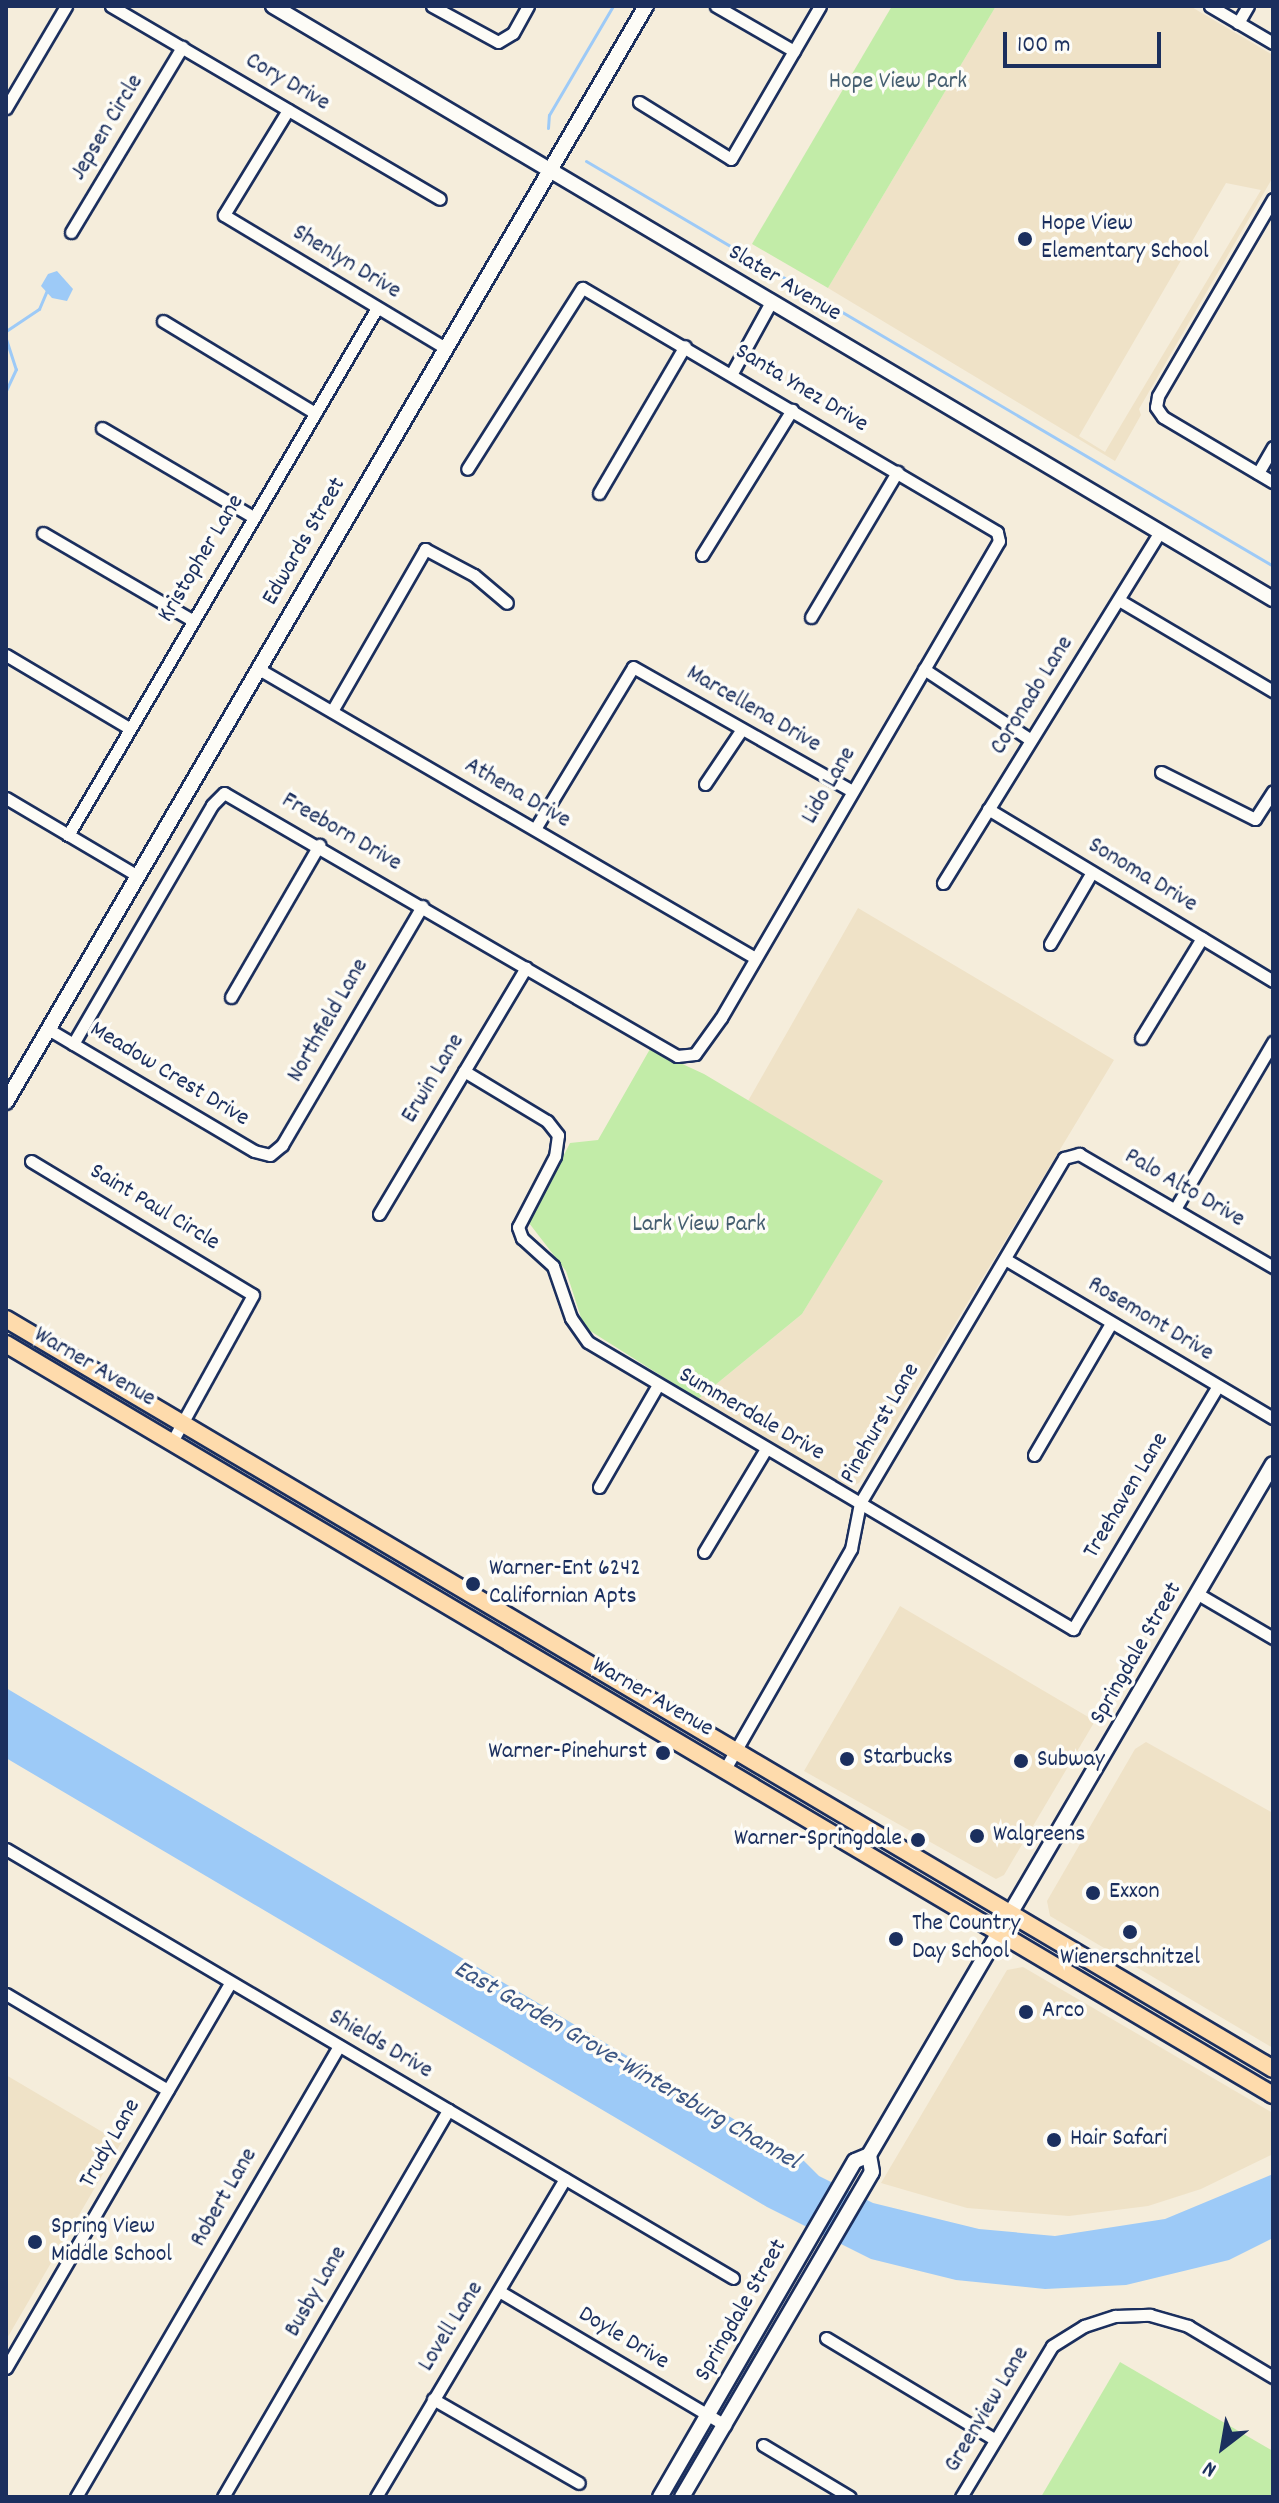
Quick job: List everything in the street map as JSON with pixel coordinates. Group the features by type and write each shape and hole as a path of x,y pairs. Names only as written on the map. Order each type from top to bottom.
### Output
{"main road":[{"name":"Slater Avenue","path":"273,6 1273,599"},
{"name":"Edwards Street","path":"6,1102 547,170 646,6"},
{"name":"Warner Avenue","path":"6,1319 737,1748 1273,2069"},
{"name":"Warner Avenue","path":"6,1344 1273,2095"},
{"name":"Springdale Street","path":"660,2497 855,2161 869,2155 1273,1464"},
{"path":"806,1816 831,1821 880,1849 889,1841"},
{"path":"1231,2070 1243,2051"},
{"name":"Springdale Street","path":"682,2497 872,2172 869,2155"}],"street":[{"path":"6,108 66,6"},
{"name":"Cory Drive","path":"111,6 440,199"},
{"path":"432,6 489,40 506,39 528,6"},
{"path":"716,6 794,51"},
{"path":"639,102 731,159 820,6"},
{"path":"1210,6 1273,43"},
{"path":"1238,23 1248,6"},
{"name":"Jepsen Circle","path":"71,232 182,47"},
{"name":"Shenlyn Drive","path":"288,110 224,215 445,348"},
{"path":"1273,199 1158,396 1156,407 1163,417 1273,482"},
{"name":"Santa Ynez Drive","path":"467,469 580,288 732,373 997,532"},
{"path":"732,373 771,302"},
{"name":"Kristopher Lane","path":"68,835 377,308"},
{"path":"163,321 315,413"},
{"path":"599,493 685,346"},
{"path":"702,555 792,410"},
{"path":"102,428 253,517"},
{"path":"1258,473 1273,447"},
{"path":"811,617 897,472"},
{"name":"Lido Lane","path":"689,1057 704,1046 994,552 997,532"},
{"name":"Coronado Lane","path":"943,883 1160,532"},
{"path":"43,533 192,620"},
{"path":"332,711 425,549 474,575 507,603"},
{"path":"1119,600 1273,691"},
{"path":"6,655 129,728"},
{"name":"Marcellena Drive","path":"535,829 633,667 852,791"},
{"name":"Athena Drive","path":"257,668 755,958"},
{"path":"924,669 1031,740"},
{"path":"705,784 742,729"},
{"path":"1161,772 1255,819 1273,791"},
{"name":"Freeborn Drive","path":"73,1044 217,798 230,795 677,1056 689,1057"},
{"path":"6,798 138,876"},
{"name":"Sonoma Drive","path":"988,809 1273,981"},
{"path":"231,997 319,845"},
{"path":"1050,944 1092,872"},
{"name":"Northfield Lane","path":"270,1155 282,1145 422,906"},
{"path":"1141,1038 1202,938"},
{"name":"Erwin Lane","path":"379,1214 526,967"},
{"name":"Meadow Crest Drive","path":"48,1029 270,1155"},
{"path":"1175,1209 1273,1042"},
{"name":"Summerdale Drive","path":"464,1071 547,1121 558,1135 555,1156 518,1227 522,1238 553,1266 577,1329 601,1353 1073,1629"},
{"name":"Palo Alto Drive","path":"1071,1153 1273,1267"},
{"name":"Pinehurst Lane","path":"725,1769 851,1549 860,1503 1071,1153"},
{"name":"Saint Paul Circle","path":"31,1161 253,1295 184,1422"},
{"name":"Rosemont Drive","path":"1005,1259 1273,1418"},
{"path":"1034,1455 1111,1323"},
{"path":"599,1487 658,1385"},
{"name":"Treehaven Lane","path":"1073,1629 1218,1386"},
{"path":"172,1442 184,1422"},
{"path":"704,1552 766,1449"},
{"path":"1198,1594 1272,1637"},
{"name":"Shields Drive","path":"6,1849 733,2278"},
{"name":"Trudy Lane","path":"6,2368 230,1983"},
{"path":"6,1994 168,2090"},
{"name":"Robert Lane","path":"76,2497 339,2046"},
{"name":"Busby Lane","path":"223,2497 448,2110"},
{"name":"Lovell Lane","path":"376,2497 565,2179"},
{"name":"Doyle Drive","path":"499,2291 725,2425"},
{"name":"Greenview Lane","path":"961,2497 1052,2346 1084,2326 1115,2316 1150,2315 1188,2326 1273,2377"},
{"path":"826,2338 994,2439"},
{"path":"433,2399 579,2483"},
{"path":"763,2445 850,2497"}],"shaded area":[{"name":"Hope View Elementary School","path":"996,6 1190,6 1273,55 1273,177 1139,409 1141,415 1115,461 828,288","holes":["1226,183 1261,190 1105,452 1079,436"]},
{"name":"Lark View Park","path":"858,908 1114,1060 859,1483 843,1486 698,1399 802,1314 882,1181 748,1101"},
{"path":"900,1606 1095,1721 1004,1875 996,1879 804,1771"},
{"path":"1146,1742 1273,1813 1273,2048 1050,1916 1047,1901 1135,1749"},
{"path":"1023,1967 1273,2113 1273,2154 1201,2189 1148,2206 1069,2216 967,2208 881,2183 1007,1970"},
{"name":"Spring View Middle School","path":"6,2075 121,2143 6,2340"}],"green space":[{"name":"Hope View Park","path":"892,6 996,6 828,288 752,244"},
{"name":"Lark View Park","path":"650,1049 704,1074 883,1181 802,1314 698,1399 584,1327 566,1271 529,1223 570,1143 598,1140"},
{"path":"1120,2362 1273,2451 1273,2497 1041,2497"}],"water":[{"path":"57,271 73,289 67,301 52,298 41,286 48,274"},
{"name":"East Garden Grove-Wintersburg Channel","path":"6,1688 803,2160 819,2176 873,2203 979,2229 1055,2236 1165,2219 1273,2174 1273,2238 1229,2260 1126,2285 1045,2289 956,2280 871,2259 767,2207 6,1758"}],"waterway":[{"path":"548,128 549,115 613,6"},
{"path":"586,161 1273,566"},
{"path":"6,331 39,309 47,290"},
{"path":"6,339 16,369 6,390"}],"place":[{"name":"Hope View Elementary School","path":"1025,239"},
{"name":"Warner-Ent 6242 Californian Apts","path":"473,1584"},
{"name":"Warner-Pinehurst","path":"663,1753"},
{"name":"Starbucks","path":"847,1759"},
{"name":"Subway","path":"1021,1761"},
{"name":"Walgreens","path":"977,1836"},
{"name":"Warner-Springdale","path":"918,1840"},
{"name":"Exxon","path":"1093,1893"},
{"name":"Wienerschnitzel","path":"1130,1932"},
{"name":"The Country Day School","path":"896,1939"},
{"name":"Arco","path":"1026,2012"},
{"name":"Hair Safari","path":"1054,2140"},
{"name":"Spring View Middle School","path":"35,2242"}]}
